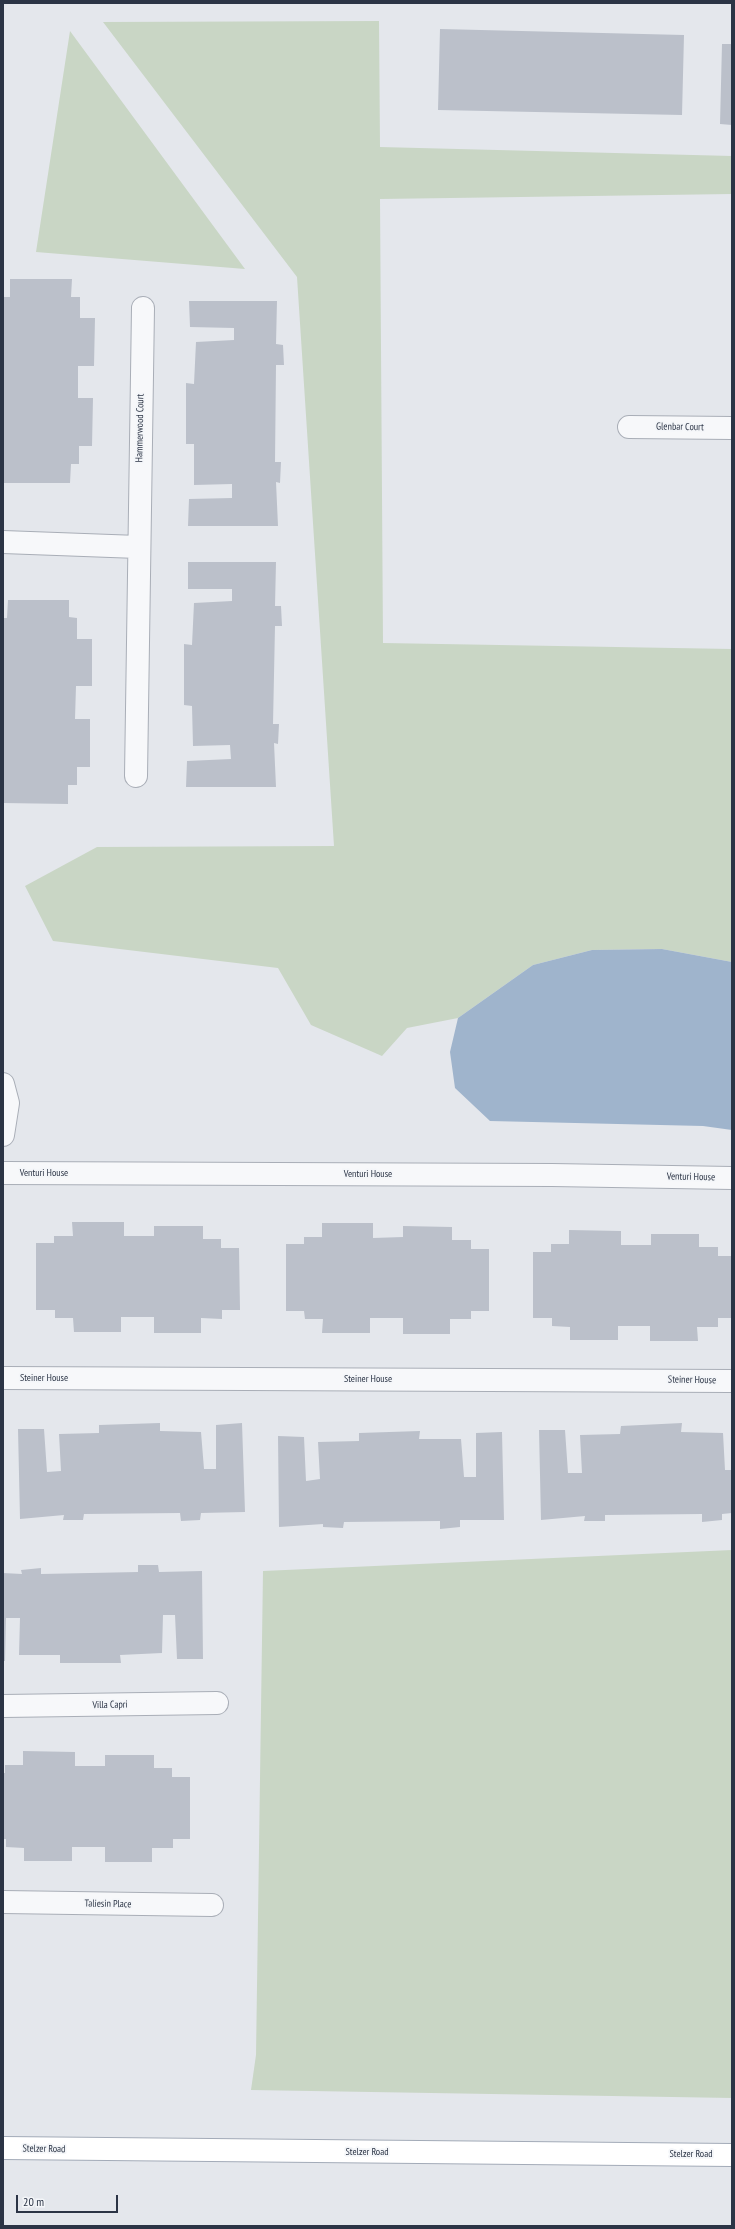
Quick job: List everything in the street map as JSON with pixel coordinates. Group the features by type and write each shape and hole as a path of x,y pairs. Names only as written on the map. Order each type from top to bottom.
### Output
{"main road":[{"name":"Stelzer Road","path":"3,2148 732,2155"}],"street":[{"name":"Hammerwood Court","path":"136,776 138,547 143,308"},
{"name":"Glenbar Court","path":"629,427 732,428"},
{"path":"3,542 138,547"},
{"path":"3,1084 8,1103 3,1135"},
{"name":"Venturi House","path":"3,1173 544,1175 732,1178"},
{"name":"Steiner House","path":"3,1378 732,1381"},
{"name":"Villa Capri","path":"3,1706 217,1703"},
{"name":"Taliesin Place","path":"3,1902 212,1905"}],"green space":[{"path":"379,21 380,147 732,156 732,194 380,199 383,643 732,649 732,962 662,949 592,950 533,965 458,1018 407,1028 382,1056 311,1025 278,968 53,941 25,886 97,847 334,846 297,277 103,22"},
{"path":"70,31 245,269 36,252"},
{"path":"732,1550 732,2098 251,2090 256,2055 263,1571"}],"water":[{"path":"662,949 732,962 732,1130 703,1126 490,1121 455,1088 450,1052 458,1018 533,965 592,950"}],"building":[{"path":"440,29 684,35 682,115 438,110"},
{"path":"722,44 732,44 732,125 720,124"},
{"path":"10,279 72,279 71,297 80,297 80,318 95,318 94,366 78,366 78,398 93,398 92,446 79,446 79,464 71,464 70,483 4,483 3,297 10,297"},
{"path":"189,301 277,301 276,344 283,345 284,365 276,365 275,462 281,462 280,483 276,482 278,526 188,526 189,499 232,498 232,484 194,485 194,444 186,444 186,383 194,384 196,342 234,340 234,328 190,327"},
{"path":"188,562 276,562 275,606 281,606 282,626 275,626 273,724 279,724 278,744 274,743 276,787 186,787 187,761 231,759 230,745 193,746 192,706 184,705 184,644 192,645 194,603 232,601 232,589 188,589"},
{"path":"8,600 69,600 69,617 77,618 77,639 92,639 92,686 76,686 75,719 90,719 90,767 77,767 77,785 68,785 68,804 3,803 3,618 7,618"},
{"path":"72,1222 124,1222 124,1236 154,1236 154,1226 203,1226 203,1239 221,1239 221,1248 239,1248 240,1310 222,1310 222,1319 201,1318 201,1333 154,1333 154,1317 121,1317 121,1332 74,1332 73,1318 55,1318 55,1310 36,1310 36,1243 54,1243 54,1236 73,1236"},
{"path":"322,1223 373,1223 373,1238 403,1237 403,1226 452,1227 452,1240 471,1240 471,1249 489,1249 489,1311 471,1311 471,1319 450,1319 450,1334 403,1334 403,1318 370,1318 370,1333 322,1333 323,1319 305,1319 304,1311 286,1311 286,1244 304,1244 304,1237 322,1237"},
{"path":"569,1230 621,1231 621,1245 651,1245 651,1234 699,1234 699,1247 718,1247 718,1256 732,1256 732,1318 718,1318 718,1327 697,1327 698,1341 650,1341 650,1326 618,1326 618,1340 570,1340 570,1327 552,1326 552,1318 533,1318 533,1252 551,1252 551,1244 569,1244"},
{"path":"160,1423 160,1431 201,1432 204,1469 216,1469 216,1425 242,1423 245,1512 201,1513 200,1520 181,1521 180,1513 84,1514 83,1520 63,1520 64,1515 20,1519 18,1429 44,1429 47,1472 61,1471 59,1434 99,1433 99,1425"},
{"path":"682,1423 681,1432 723,1433 725,1470 732,1470 732,1513 722,1514 722,1520 702,1522 702,1514 605,1515 605,1521 584,1521 585,1516 541,1520 539,1430 565,1430 568,1473 582,1473 580,1435 620,1434 621,1426"},
{"path":"420,1431 419,1439 461,1439 464,1477 476,1477 476,1433 502,1432 504,1520 460,1520 460,1527 440,1529 440,1521 344,1522 343,1528 323,1527 323,1524 279,1527 278,1436 304,1437 306,1481 320,1479 318,1442 359,1441 359,1433"},
{"path":"138,1565 158,1565 159,1572 202,1571 203,1659 177,1659 175,1615 163,1615 162,1653 120,1655 121,1663 60,1663 60,1655 19,1655 20,1618 6,1618 5,1661 3,1661 3,1573 22,1574 21,1570 41,1568 41,1574 138,1572"},
{"path":"23,1751 75,1752 75,1766 105,1766 105,1755 154,1755 154,1768 172,1768 172,1777 190,1777 190,1839 173,1839 173,1848 152,1848 152,1862 105,1862 105,1847 72,1847 72,1861 24,1861 24,1848 6,1847 6,1839 3,1839 3,1773 5,1773 5,1765 23,1765"}]}
